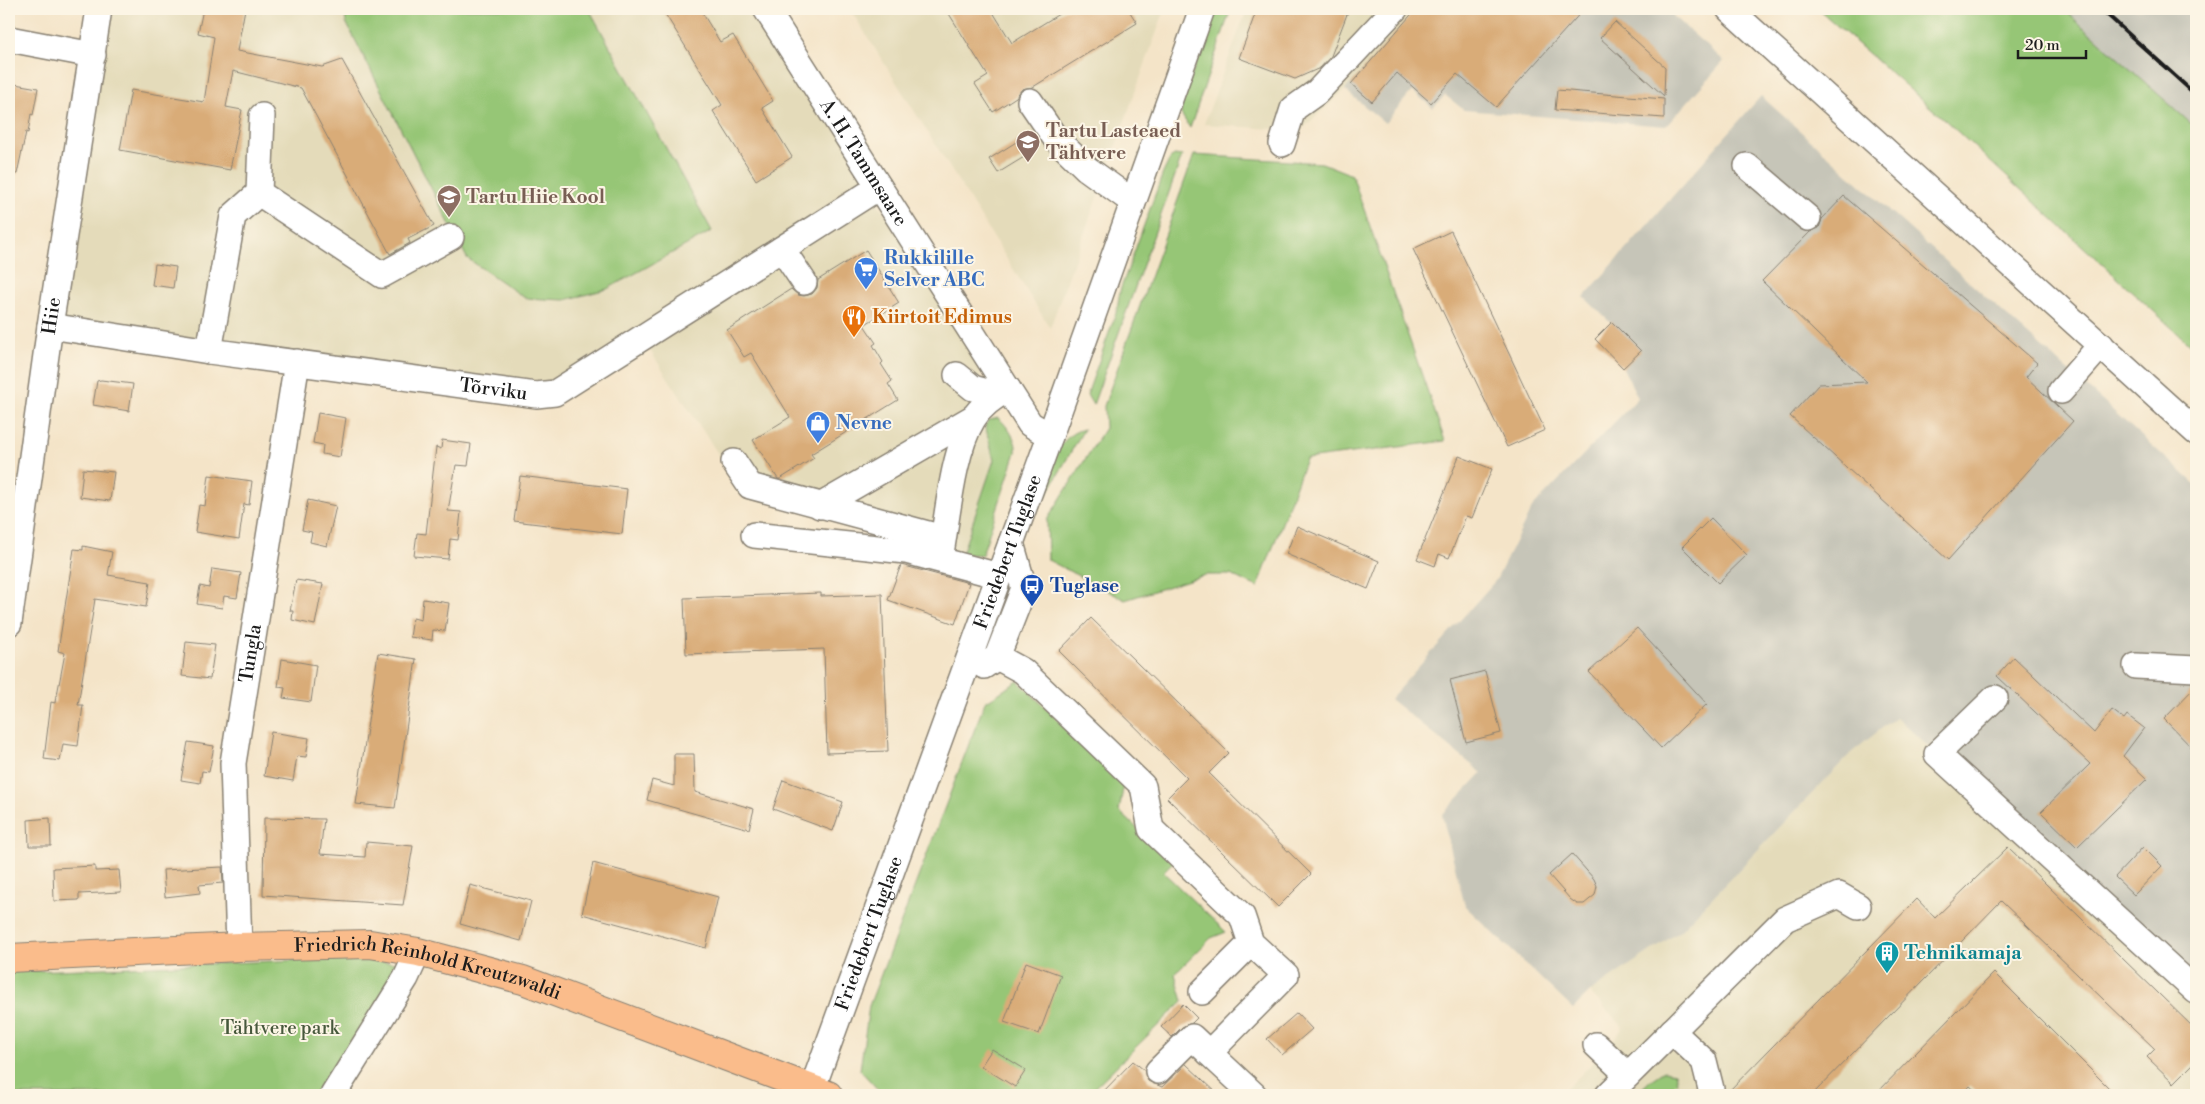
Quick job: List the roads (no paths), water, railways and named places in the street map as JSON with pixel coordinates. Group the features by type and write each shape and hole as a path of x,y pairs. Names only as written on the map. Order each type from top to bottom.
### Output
{"main road":[{"name":"Friedrich Reinhold Kreutzwaldi","path":"9,958 239,947 370,944 418,952 522,980 816,1093"}],"street":[{"name":"Hiie","path":"9,623 50,326 99,9"},
{"name":"A. H. Tammsaare","path":"766,9 879,187 948,305 1003,392 1030,424 1050,436"},
{"name":"Friedebert Tuglase","path":"816,1093 1202,9"},
{"path":"1282,144 1293,109 1317,92 1395,9"},
{"path":"1729,9 2196,432"},
{"path":"9,39 93,55"},
{"path":"1030,102 1056,139 1086,168 1133,202"},
{"path":"209,351 233,216 259,193 262,116"},
{"path":"1748,166 1808,218"},
{"name":"Tõrviku","path":"50,326 209,351 536,395 556,393 879,187"},
{"path":"259,193 382,275 451,237"},
{"path":"782,249 804,282"},
{"path":"2061,391 2101,345"},
{"name":"Tungla","path":"239,947 232,763 297,362"},
{"path":"957,375 973,388 1003,392"},
{"path":"820,506 974,417 1003,392"},
{"path":"941,549 961,444 974,417"},
{"path":"734,462 750,486 820,506 941,549 999,576"},
{"path":"754,535 906,551 941,549"},
{"path":"961,682 997,657 1024,588 1011,543"},
{"path":"997,657 1023,671 1143,786 1151,829 1242,916 1251,943 1286,975 1209,1053"},
{"path":"2136,666 2196,669"},
{"path":"1995,698 1937,754 2196,991"},
{"path":"1608,1095 1672,1031 1743,966 1785,919 1839,895 1858,906"},
{"path":"1202,992 1251,943"},
{"path":"333,1095 406,978 418,952"},
{"path":"1672,1031 1704,1061 1711,1089 1710,1095"},
{"path":"1158,1071 1192,1038 1254,1095"},
{"path":"1596,1045 1628,1075"}],"railway":[{"path":"2101,9 2196,95"}],"place":[{"name":"Tartu Lasteaed Tähtvere","path":"1028,163"},
{"name":"Tartu Hiie Kool","path":"449,218"},
{"name":"Rukkilille Selver ABC","path":"866,290"},
{"name":"Kiirtoit Edimus","path":"854,338"},
{"name":"Nevne","path":"818,444"},
{"name":"Tuglase","path":"1032,607"},
{"name":"Tehnikamaja","path":"1887,974"}],"park label":[{"name":"Tähtvere park","path":"280,1028"}]}
